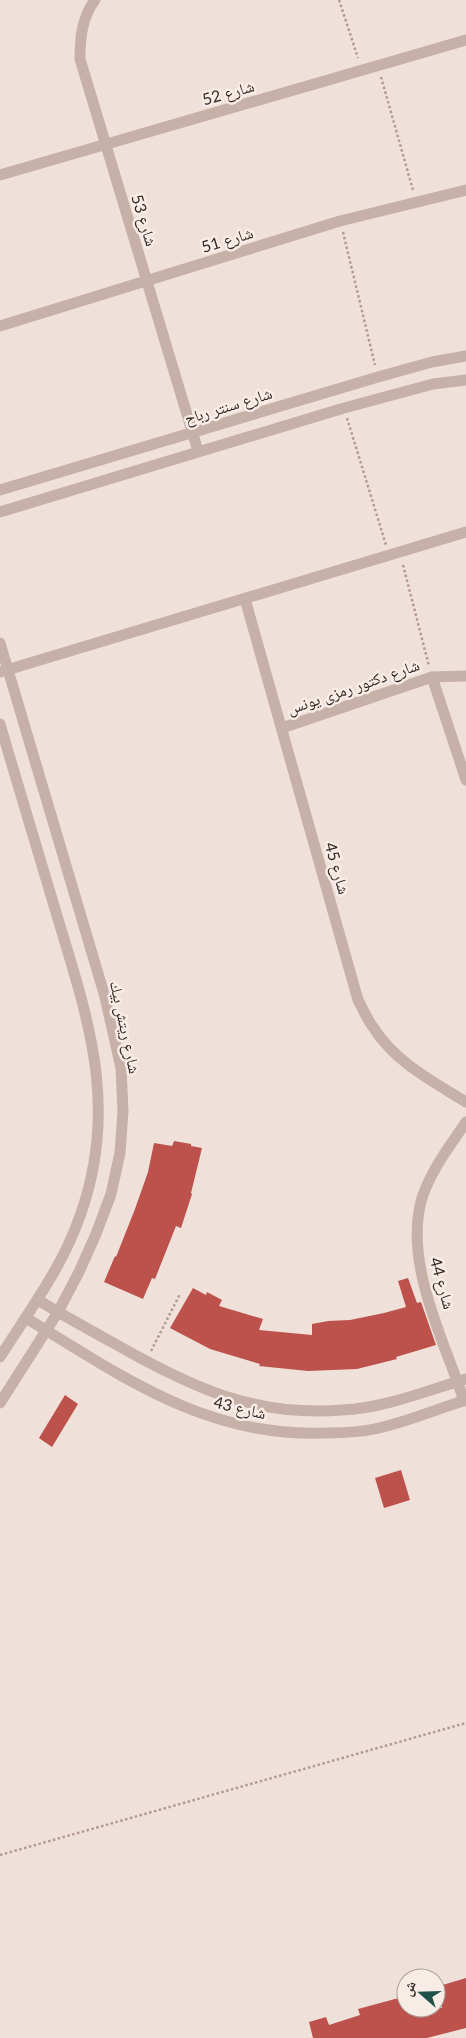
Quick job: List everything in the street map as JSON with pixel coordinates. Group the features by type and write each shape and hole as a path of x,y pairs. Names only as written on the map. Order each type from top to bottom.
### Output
{"street":[{"name":"شارع 53","path":"95,0 84,21 80,40 80,59 198,451"},
{"name":"شارع 52","path":"0,175 466,40"},
{"name":"شارع 51","path":"0,326 340,221 466,190"},
{"name":"شارع سنتر رباح","path":"0,490 378,376 432,362 466,356"},
{"path":"0,512 344,408 433,384 466,380"},
{"path":"4,671 466,532"},
{"name":"شارع 45","path":"245,599 358,1000 373,1028 393,1052 418,1073 466,1102"},
{"name":"شارع ريتش بيك","path":"0,642 4,671 105,997 121,1068 123,1111 120,1153 111,1194 86,1257 58,1312 0,1402"},
{"name":"شارع دكتور رمزى يونس","path":"282,728 432,677 466,676"},
{"path":"432,677 466,780"},
{"path":"0,724 79,989 94,1052 99,1085 96,1151 90,1184 80,1216 68,1246 38,1300 0,1357"},
{"name":"شارع 44","path":"465,1400 462,1380 422,1279 417,1252 422,1198 433,1172 466,1122"},
{"name":"شارع 43","path":"38,1300 145,1361 217,1395 248,1404 287,1410 335,1411 374,1406 462,1380"},
{"name":"شارع 43","path":"26,1318 159,1396 213,1418 245,1426 278,1432 345,1433 378,1429 465,1400"}],"path":[{"path":"339,0 362,70"},
{"path":"377,66 416,201"},
{"path":"340,221 378,376"},
{"path":"344,408 394,554 432,677"},
{"path":"145,1361 180,1294"},
{"path":"0,1856 466,1723"}],"building":[{"path":"174,1141 202,1148 192,1194 181,1228 176,1226 155,1279 152,1278 143,1299 104,1282 135,1209 148,1172 154,1143 172,1146"},
{"path":"408,1278 417,1303 421,1302 436,1345 396,1357 397,1359 357,1369 308,1371 259,1366 260,1364 210,1349 170,1328 193,1288 206,1295 207,1292 222,1300 219,1306 263,1319 259,1330 312,1335 312,1324 350,1320 406,1307 398,1281"},
{"path":"65,1395 78,1404 52,1447 39,1438"},
{"path":"401,1470 410,1500 384,1508 375,1478"},
{"path":"466,1978 466,2028 427,2038 313,2038 309,2022 326,2017 329,2025 360,2015 358,2009 396,1999 396,2018 446,2018 446,1984"}]}
